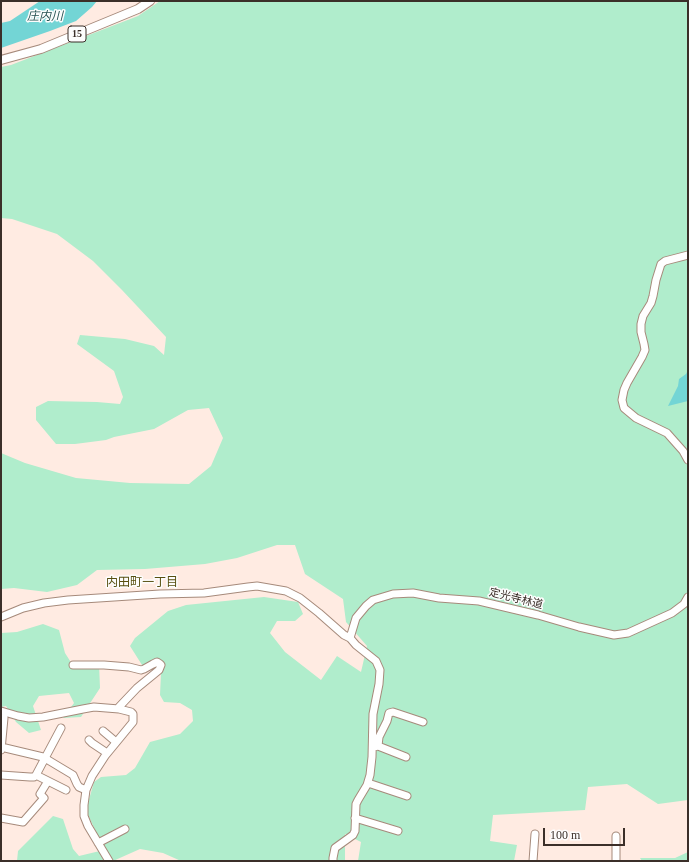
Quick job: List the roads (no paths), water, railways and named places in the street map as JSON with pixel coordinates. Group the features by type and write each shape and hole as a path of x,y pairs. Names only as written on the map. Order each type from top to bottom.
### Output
{"main road":[{"name":"15","path":"1,60 47,46 138,9 150,1"}],"street":[{"path":"688,256 665,261 661,264 651,303 643,316 641,324 641,332 645,350 627,382 622,400 624,408 636,418 667,433 683,451 688,460"},
{"path":"1,617 23,608 44,603 68,600 160,594 204,593 257,586 286,591 300,598 376,661 380,670 379,684 373,714 375,747"},
{"name":"定光寺林道","path":"350,638 356,618 366,606 373,600 393,594 413,593 439,598 479,601 614,634 628,633 672,613 684,604 688,597"},
{"path":"73,665 104,665 129,667 141,670 157,662 160,664 159,670 136,688 119,707 119,709"},
{"path":"1,710 29,718 43,717 94,707 119,709 131,712 133,714 133,722 107,753 92,776 86,790 84,816 88,826 109,861"},
{"path":"333,861 336,848 353,835 355,831 356,804 368,783 375,747 388,721 389,712 423,722"},
{"path":"4,718 1,748 45,758 73,775 79,787 86,790"},
{"path":"1,775 34,777 61,728"},
{"path":"103,731 116,742"},
{"path":"89,740 107,753"},
{"path":"375,747 406,757"},
{"path":"36,775 66,790"},
{"path":"1,818 22,822 44,798 40,794 48,781"},
{"path":"368,783 407,796"},
{"path":"355,818 398,831"},
{"path":"98,843 125,829"},
{"path":"533,861 534,834"},
{"path":"616,836 616,861"}],"water":[{"name":"庄内川","path":"40,1 97,1 76,21 1,48 1,23 10,21"},
{"path":"688,370 688,401 668,406 678,386 679,379 686,374"}],"district":[{"name":"内田町一丁目","path":"142,583"}]}
